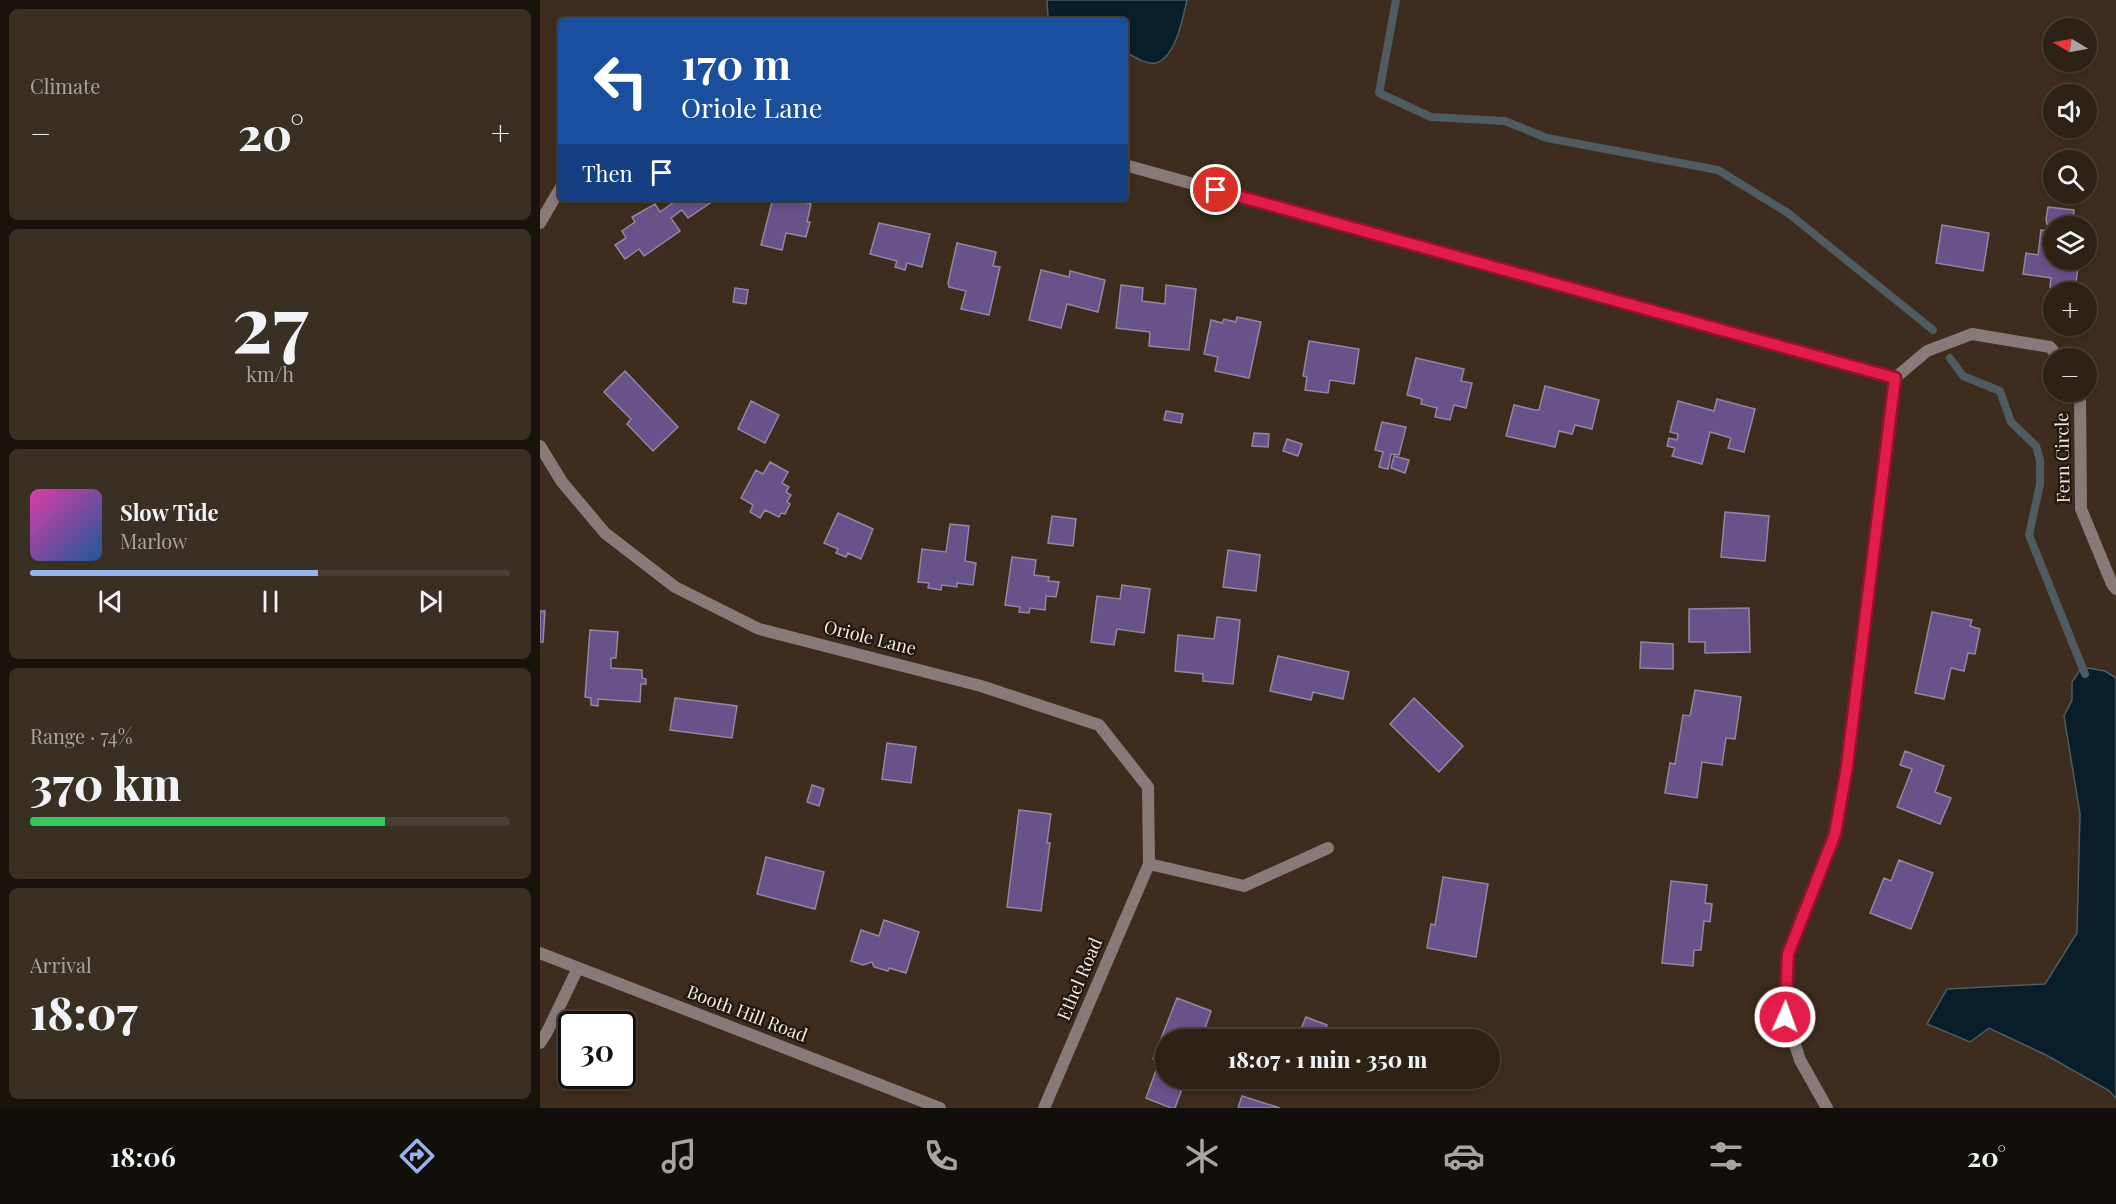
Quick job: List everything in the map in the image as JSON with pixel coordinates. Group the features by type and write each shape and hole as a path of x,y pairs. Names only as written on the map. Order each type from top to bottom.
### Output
{"street":[{"path":"1128,166 1895,378"},
{"path":"540,224 558,192"},
{"path":"1827,1108 1800,1060 1785,1017 1788,954 1835,834 1847,766 1895,378 1927,351 1972,334 2051,348"},
{"name":"Fern Circle","path":"2080,402 2081,509 2116,589"},
{"name":"Oriole Lane","path":"540,446 562,482 605,533 675,586 759,629 981,686 1099,725 1149,787 1149,864"},
{"path":"1149,864 1244,886 1328,848"},
{"name":"Ethel Road","path":"1044,1108 1149,864"},
{"name":"Booth Hill Road","path":"540,953 940,1108"},
{"path":"540,1043 548,1032 578,968"}],"water":[{"path":"1047,0 1187,0 1174,45 1163,59 1156,63 1148,63 1128,54 1128,18 1048,17"},
{"path":"2082,667 2105,671 2116,678 2116,1098 2108,1090 2046,1055 1989,1028 1970,1042 1927,1024 1947,989 2045,984 2077,933 2080,814 2064,716 2072,700 2072,682"}],"building":[{"path":"675,201 708,201 710,203 688,218 682,210 671,218 680,231 644,256 639,249 625,259 615,245 626,238 622,231 635,222 632,217 655,204 660,212"},
{"path":"772,201 800,201 811,204 806,237 786,233 782,250 761,245"},
{"path":"2048,207 2074,210 2073,216 2047,216"},
{"path":"879,223 930,234 922,267 907,263 905,270 895,267 897,261 870,254"},
{"path":"1942,225 1989,233 1983,271 1936,263"},
{"path":"2041,230 2043,230 2043,270 2078,270 2076,282 2051,282 2051,278 2023,274 2026,253 2038,255"},
{"path":"957,243 996,252 993,266 1000,267 989,315 961,309 966,291 949,287"},
{"path":"1041,270 1069,277 1070,271 1105,280 1098,312 1067,304 1061,328 1029,320"},
{"path":"1121,285 1143,288 1142,301 1165,304 1166,285 1196,289 1189,350 1149,346 1150,332 1116,328"},
{"path":"735,288 748,290 746,304 733,302"},
{"path":"1237,317 1261,322 1249,378 1215,371 1218,357 1204,354 1211,320 1222,323 1224,319 1236,322"},
{"path":"1309,341 1359,349 1354,384 1330,380 1328,393 1305,390 1307,377 1303,376"},
{"path":"1416,358 1464,369 1461,381 1472,383 1466,408 1454,405 1450,420 1435,417 1437,408 1421,404 1422,399 1407,395"},
{"path":"625,371 678,427 653,451 627,424 631,419 604,392"},
{"path":"1545,386 1599,400 1592,429 1575,425 1572,434 1559,431 1555,447 1506,436 1514,405 1539,410"},
{"path":"1717,399 1755,409 1744,452 1728,448 1731,438 1710,432 1702,464 1672,456 1675,448 1667,446 1669,438 1677,440 1678,434 1670,432 1678,401 1714,411"},
{"path":"751,401 779,415 765,443 738,429"},
{"path":"1166,411 1183,414 1181,423 1164,420"},
{"path":"1382,422 1406,427 1399,455 1391,454 1388,469 1379,467 1383,452 1375,450"},
{"path":"1254,433 1269,434 1268,447 1252,446"},
{"path":"1287,439 1302,444 1298,456 1283,451"},
{"path":"1394,456 1409,460 1405,473 1391,468"},
{"path":"770,462 788,472 782,483 789,487 786,492 791,495 787,502 790,504 785,514 781,513 779,517 765,510 760,518 750,512 753,505 741,498 756,470 763,474"},
{"path":"1725,512 1769,516 1765,561 1721,557"},
{"path":"838,513 873,529 861,559 848,553 846,557 836,553 838,549 824,543"},
{"path":"1052,516 1076,519 1073,546 1048,543"},
{"path":"950,524 969,526 965,561 976,563 973,585 957,583 957,587 942,585 941,590 928,588 929,583 918,582 922,549 946,552"},
{"path":"1228,550 1260,555 1256,591 1223,587"},
{"path":"1012,557 1036,560 1034,575 1049,577 1048,581 1059,582 1056,597 1046,596 1045,610 1030,608 1029,613 1019,612 1020,607 1005,605"},
{"path":"1122,585 1150,589 1144,633 1117,629 1114,645 1091,642 1097,596 1120,599"},
{"path":"1749,608 1750,652 1705,653 1705,642 1689,642 1689,609"},
{"path":"540,611 545,611 543,642 540,642"},
{"path":"1932,612 1972,620 1970,626 1980,629 1975,654 1968,653 1964,671 1951,668 1944,699 1915,693"},
{"path":"1217,617 1240,620 1233,684 1203,681 1203,674 1175,671 1178,635 1214,639"},
{"path":"590,630 618,632 616,658 611,658 611,668 642,670 642,678 646,679 646,684 641,684 640,702 598,699 598,706 591,705 591,698 585,697"},
{"path":"1641,642 1673,644 1673,669 1640,668"},
{"path":"1278,656 1349,672 1343,699 1313,692 1311,700 1270,691"},
{"path":"1695,690 1741,697 1735,739 1726,738 1722,765 1702,762 1697,798 1665,793 1670,763 1675,764 1683,715 1690,716"},
{"path":"675,698 737,706 732,738 670,730"},
{"path":"1414,698 1463,746 1439,772 1390,724"},
{"path":"887,743 916,747 911,783 882,779"},
{"path":"1905,751 1944,766 1935,792 1951,798 1940,824 1897,807 1912,769 1900,765"},
{"path":"812,785 824,789 819,806 807,802"},
{"path":"1019,810 1051,814 1047,843 1050,843 1041,911 1007,907"},
{"path":"766,857 824,872 815,909 757,894"},
{"path":"1899,860 1933,873 1911,929 1870,913 1884,878 1891,881"},
{"path":"1443,877 1488,884 1476,957 1427,948 1431,924 1435,925"},
{"path":"1671,881 1707,885 1705,903 1712,904 1710,922 1704,921 1701,950 1694,950 1693,966 1662,963"},
{"path":"884,920 919,932 906,973 874,967 872,962 863,965 851,961 861,930 879,936"},
{"path":"1177,998 1211,1011 1205,1029 1165,1029"},
{"path":"1306,1017 1327,1025 1326,1029 1301,1029"},
{"path":"1155,1073 1155,1089 1182,1089 1175,1108 1146,1098"},
{"path":"1242,1096 1280,1108 1238,1108"}],"waterway":[{"path":"1396,0 1379,93 1431,117 1505,121 1547,138 1718,170 1788,213 1933,330"},
{"path":"1950,358 1963,376 2000,391 2011,422 2036,446 2040,460 2040,484 2029,535 2085,674"}],"route":[{"path":"1216,190 1895,378 1847,766 1835,834 1788,954 1785,1017"}]}
